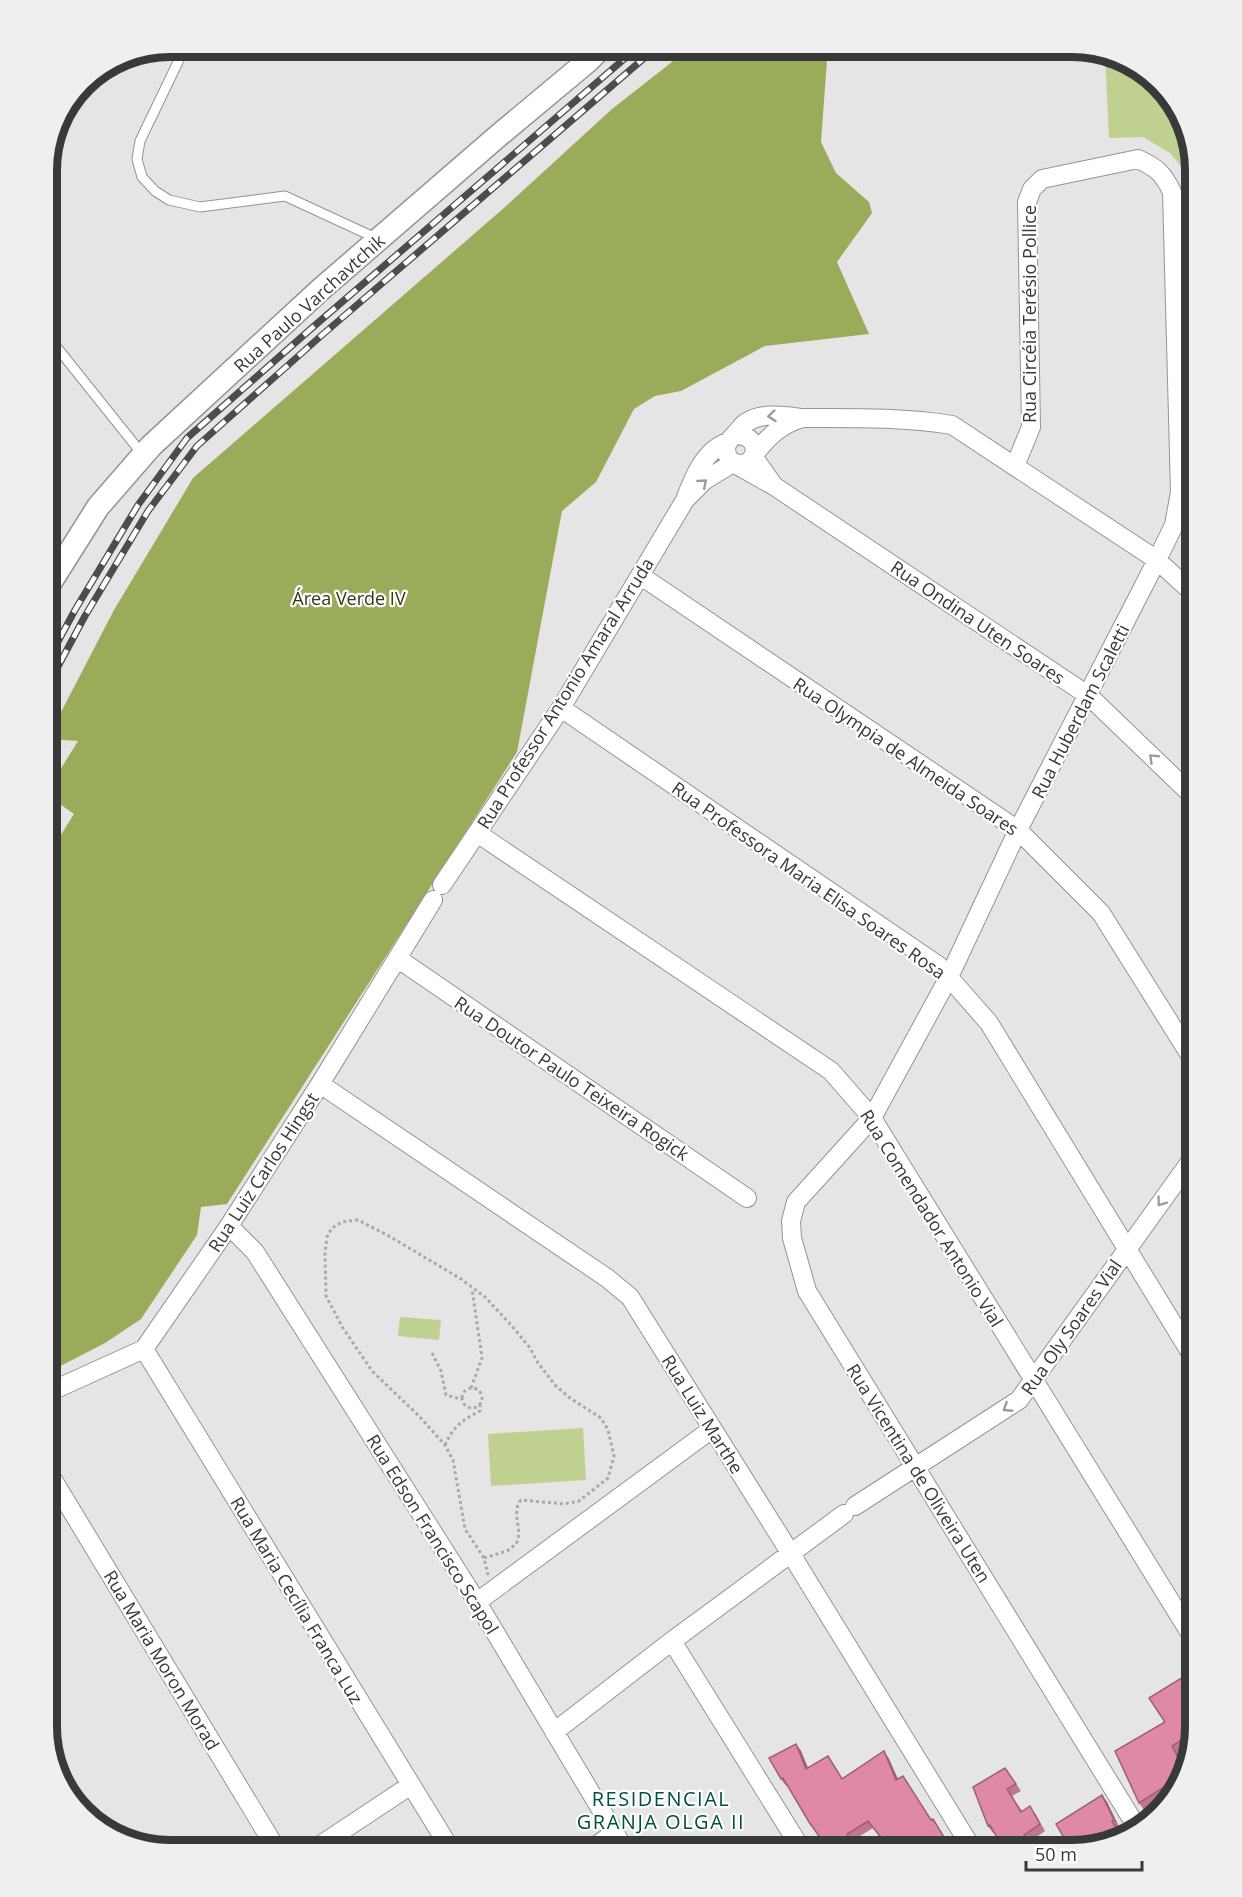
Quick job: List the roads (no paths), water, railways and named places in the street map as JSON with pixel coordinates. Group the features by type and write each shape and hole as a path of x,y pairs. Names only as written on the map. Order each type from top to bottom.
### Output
{"street":[{"name":"Rua Paulo Varchavtchik","path":"57,572 98,507 143,456 311,298 593,57"},
{"name":"Rua Circéia Terésio Pollice","path":"1015,466 1031,427 1027,202 1032,189 1042,179 1138,159 1165,176 1172,192 1180,492 1174,525 1157,560"},
{"path":"685,500 692,480 709,453 731,438 749,420 769,416 929,421 952,425 1157,560 1185,585"},
{"path":"685,500 712,476 733,463 747,463 775,431 791,421 803,418"},
{"path":"731,438 746,436 750,438 755,447 753,456 774,486"},
{"path":"731,438 725,451 733,463"},
{"name":"Rua Ondina Uten Soares","path":"733,463 774,486 1089,696 1185,788"},
{"name":"Rua Professor Antonio Amaral Arruda","path":"437,892 561,708 685,500"},
{"name":"Rua Huberdam Scaletti","path":"872,1118 949,977 1018,830 1157,560"},
{"name":"Rua Olympia de Almeida Soares","path":"641,576 1018,830 1101,913 1185,1046"},
{"name":"Rua Professora Maria Elisa Soares Rosa","path":"561,708 939,966 989,1023 1185,1342"},
{"name":"Rua Comendador Antonio Vial","path":"477,833 831,1071 872,1118 1185,1623"},
{"name":"Rua Luiz Carlos Hingst","path":"144,1349 229,1226 320,1084 437,892"},
{"name":"Rua Doutor Paulo Teixeira Rogick","path":"397,958 747,1198"},
{"name":"Rua Luiz Marthe","path":"320,1084 598,1272 630,1297 967,1840"},
{"name":"Rua Vicentina de Oliveira Uten","path":"872,1118 796,1202 791,1221 792,1238 807,1291 1134,1822"},
{"name":"Rua Oly Soares Vial","path":"554,1732 672,1641 850,1510 1019,1400 1185,1170"},
{"name":"Rua Edson Francisco Scapol","path":"229,1226 255,1252 477,1602 619,1840"},
{"path":"57,1388 144,1349"},
{"name":"Rua Maria Cecília Franca Luz","path":"144,1349 445,1840"},
{"path":"477,1602 712,1430"},
{"name":"Rua Maria Moron Morad","path":"57,1488 271,1840"},
{"path":"672,1641 795,1840"},
{"path":"329,1840 411,1785"},
{"path":"604,1840 614,1833"}],"lane":[{"path":"180,57 140,141 137,159 142,177 155,191 169,200 200,207 285,196 378,239"},
{"path":"57,348 143,456"}],"railway":[{"path":"57,643 138,505 187,438 626,57"},
{"path":"57,668 85,616 148,511 197,446 322,335 645,57"}],"district":[{"name":"RESIDENCIAL GRANJA OLGA II","path":"661,1810"}],"park label":[{"name":"Área Verde IV","path":"349,598"}]}
